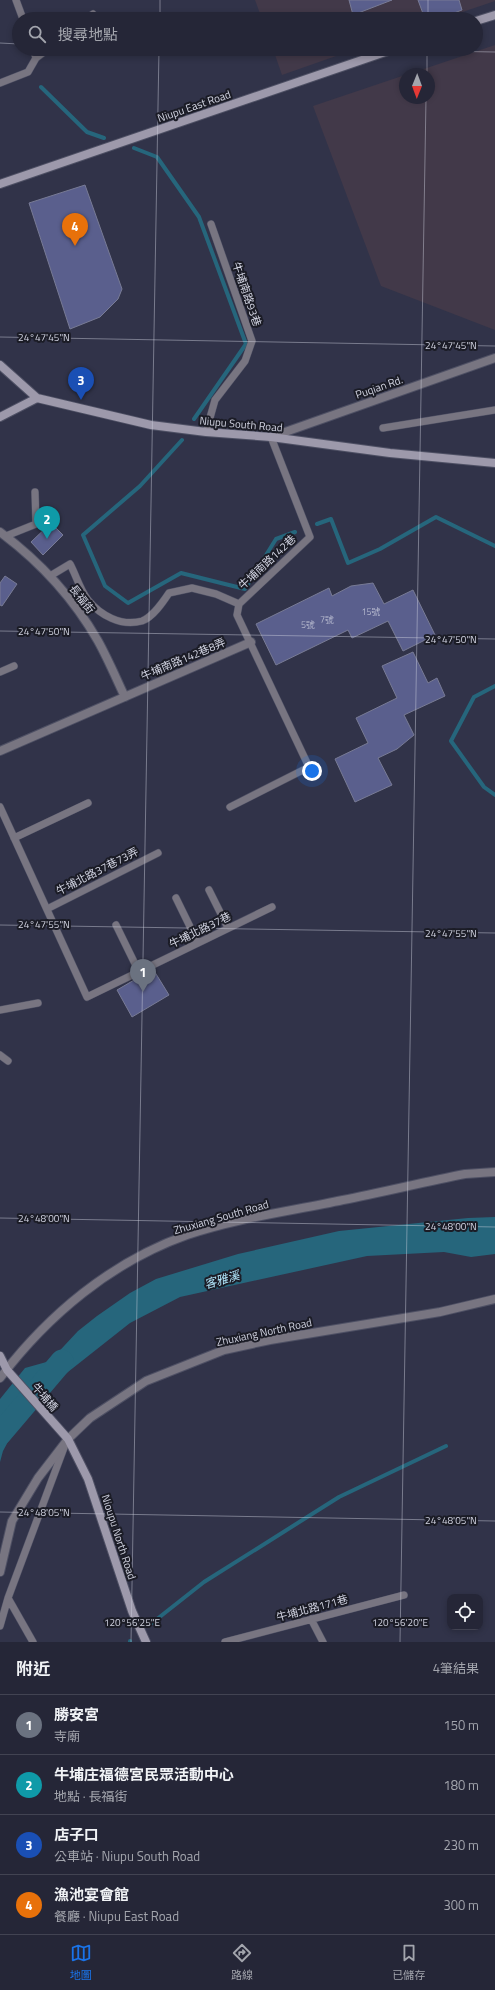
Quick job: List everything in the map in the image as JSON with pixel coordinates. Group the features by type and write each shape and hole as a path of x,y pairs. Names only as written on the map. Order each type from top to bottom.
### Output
{"street":[{"path":"483,19 495,15"},
{"name":"Niupu East Road","path":"0,184 374,56"},
{"name":"Puqian Rd.","path":"270,437 495,358"},
{"name":"Niupu South Road","path":"0,365 37,398 151,425 206,432 270,437 390,453 495,463"},
{"path":"0,417 37,398"},
{"name":"長福街","path":"3,534 21,547 50,576 87,623 125,697"},
{"name":"牛埔南路142巷8弄","path":"125,697 251,642"},
{"path":"0,751 125,697"},
{"name":"Zhuxiang South Road","path":"0,1378 49,1322 72,1301 97,1282 141,1256 187,1236 266,1215 465,1174 495,1172"},
{"name":"Zhuxiang North Road","path":"0,1572 12,1521 38,1478 68,1439 90,1418 146,1381 224,1350 270,1340 440,1312 495,1299"},
{"path":"0,1356 7,1370"},
{"name":"牛埔橋","path":"7,1370 68,1439"},
{"name":"Nioupu North Road","path":"68,1439 88,1479 132,1611 146,1642"}],"lane":[{"path":"16,0 20,12"},
{"path":"0,83 28,72 39,56"},
{"name":"牛埔南路93巷","path":"206,432 215,400 245,361 252,341 211,224"},
{"path":"383,428 495,410"},
{"name":"牛埔南路142巷","path":"230,806 309,767 237,615 239,604 310,537 270,437"},
{"path":"3,534 36,524 35,492"},
{"path":"50,576 70,564 87,599 102,614 121,622 142,621 160,607 169,593 192,588 216,594 239,604"},
{"path":"0,672 14,666"},
{"path":"14,838 88,803"},
{"name":"牛埔北路37巷","path":"0,807 87,997 272,907"},
{"name":"牛埔北路37巷73弄","path":"47,909 158,854"},
{"path":"209,890 228,928"},
{"path":"176,898 198,943"},
{"path":"116,925 139,972"},
{"path":"0,1010 38,1003"},
{"path":"0,1055 8,1061"},
{"path":"0,1626 8,1598 68,1439"},
{"name":"牛埔北路171巷","path":"225,1642 246,1639 311,1619 404,1595"},
{"path":"8,1598 33,1642"},
{"path":"311,1619 323,1642"}],"shaded area":[{"path":"255,0 495,0 463,12 259,12"},
{"path":"495,45 495,330 381,286 313,106 399,77 399,104 435,104 435,68 427,68 462,56 483,56 483,49"},
{"path":"275,56 336,56 282,75"}],"water":[{"name":"客雅溪","path":"495,1217 495,1254 471,1257 444,1252 367,1256 180,1297 130,1323 54,1383 38,1386 3,1451 0,1462 0,1399 25,1368 50,1361 78,1331 97,1316 130,1293 156,1279 238,1254 339,1231 468,1218"}],"building":[{"path":"349,0 392,0 361,12 352,12"},
{"path":"418,0 459,0 462,10 457,12 422,12"},
{"path":"85,185 122,289 118,299 100,317 70,329 29,203"},
{"path":"51,523 63,535 43,555 31,542"},
{"path":"5,576 17,584 2,606 0,605 0,583"},
{"path":"373,583 384,604 413,590 435,635 403,651 388,621 352,638 348,630 276,665 256,624 329,588 332,596 351,586"},
{"path":"413,652 428,683 437,678 445,696 404,715 414,735 397,749 378,758 392,785 355,802 335,759 368,743 356,718 397,698 382,666"},
{"path":"153,969 169,995 132,1017 117,990"}],"waterway":[{"path":"41,87 87,132 104,138"},
{"path":"134,148 157,157 199,217 246,344 194,419"},
{"path":"182,440 140,486 83,535 105,586 128,603 181,573 245,589 276,539 295,532"},
{"path":"317,524 331,519 348,563 380,549 436,517 495,546"},
{"path":"495,686 474,697 451,741 484,787 495,795"},
{"name":"客雅溪","path":"0,1434 62,1361"},
{"path":"152,1623 204,1582 339,1497 446,1446"}],"place":[{"name":"漁池宴會館","path":"75,246"},
{"name":"店子口","path":"81,400"},
{"name":"牛埔庄福德宮民眾活動中心","path":"47,539"},
{"name":"勝安宮","path":"143,992"}]}
